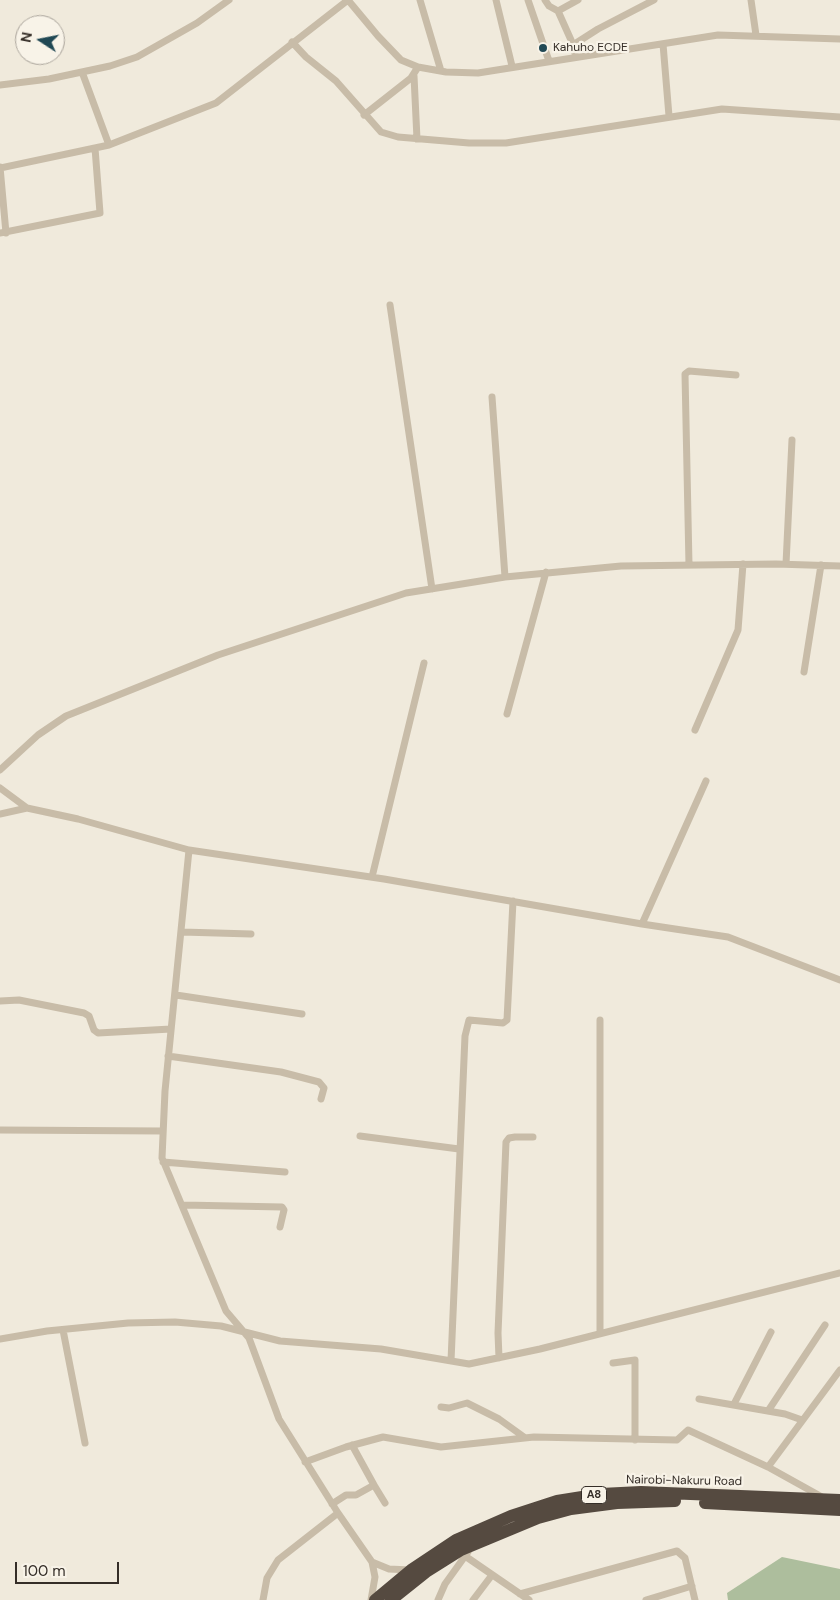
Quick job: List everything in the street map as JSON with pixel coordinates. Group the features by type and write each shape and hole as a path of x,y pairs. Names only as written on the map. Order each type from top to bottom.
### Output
{"highway":[{"name":"Nairobi-Nakuru Road","path":"373,1600 411,1570 456,1540 483,1526 557,1501 601,1494 641,1492 839,1501"},
{"name":"A8","path":"391,1600 426,1572 474,1543 538,1518 571,1509 617,1503 672,1501 839,1501"}],"street":[{"path":"0,85 82,72 137,57 197,23 229,0"},
{"path":"95,148 100,213 3,233 0,167 109,144 216,104 292,42 348,0 401,60 418,67 441,71 478,73 512,66 718,35 840,39"},
{"path":"420,0 441,71"},
{"path":"496,0 512,66"},
{"path":"528,0 549,61"},
{"path":"545,0 549,6 558,11 573,45 576,57"},
{"path":"558,11 578,0"},
{"path":"573,45 598,29 654,0"},
{"path":"751,0 756,35"},
{"path":"292,42 306,57 336,81 364,115 384,134 417,139 483,144 506,143 722,109 840,117"},
{"path":"663,44 669,116"},
{"path":"417,139 414,76 418,67"},
{"path":"82,72 109,144"},
{"path":"364,115 414,76"},
{"path":"390,305 432,588"},
{"path":"689,565 685,374 689,371 736,375"},
{"path":"492,398 505,577"},
{"path":"786,564 792,440"},
{"path":"0,770 38,735 66,716 218,654 406,593 505,577 621,566 743,564 840,566"},
{"path":"695,730 738,630 743,564"},
{"path":"804,672 821,565"},
{"path":"507,714 546,572"},
{"path":"372,877 424,663"},
{"path":"642,924 706,781"},
{"path":"0,788 27,808 78,819 189,850 372,877 642,924 728,936 840,980"},
{"path":"0,814 27,808"},
{"path":"189,850 176,995 168,1056 163,1162 183,1205 226,1311 249,1338 279,1419 332,1504 372,1562 375,1577 373,1600"},
{"path":"451,1361 459,1150 467,1023 473,1019 502,1022 507,1020 514,901"},
{"path":"182,932 251,934"},
{"path":"176,995 302,1014"},
{"path":"0,1001 19,1000 84,1013 89,1016 94,1030 98,1033 171,1030"},
{"path":"600,1020 600,1333"},
{"path":"168,1056 281,1072 319,1082 324,1088 321,1099"},
{"path":"0,1130 163,1131"},
{"path":"360,1136 459,1150"},
{"path":"499,1358 498,1333 506,1142 509,1138 533,1137"},
{"path":"163,1162 285,1172"},
{"path":"183,1205 282,1207 284,1210 280,1227"},
{"path":"0,1339 63,1330 175,1322 222,1326 280,1341 381,1349 432,1356 469,1364 840,1273"},
{"path":"768,1411 825,1325"},
{"path":"63,1330 85,1443"},
{"path":"734,1404 771,1332"},
{"path":"613,1363 635,1360 635,1440"},
{"path":"768,1468 840,1370"},
{"path":"699,1399 734,1404 802,1420"},
{"path":"441,1407 449,1408 467,1403 498,1420 524,1438"},
{"path":"305,1462 352,1445 383,1437 441,1447 524,1438 678,1440 685,1431 692,1430 768,1468 824,1499"},
{"path":"352,1445 386,1503"},
{"path":"332,1504 346,1495 356,1495 374,1485"},
{"path":"263,1600 267,1578 278,1560 338,1513"},
{"path":"438,1600 445,1584 474,1543"},
{"path":"520,1594 677,1551 685,1558 695,1600"},
{"path":"465,1556 529,1600"},
{"path":"372,1562 389,1568 411,1570"},
{"path":"473,1600 492,1575"},
{"path":"646,1600 692,1586"}],"green space":[{"path":"782,1557 840,1569 840,1600 728,1600 727,1593"}],"place":[{"name":"Kahuho ECDE","path":"543,48"}]}
